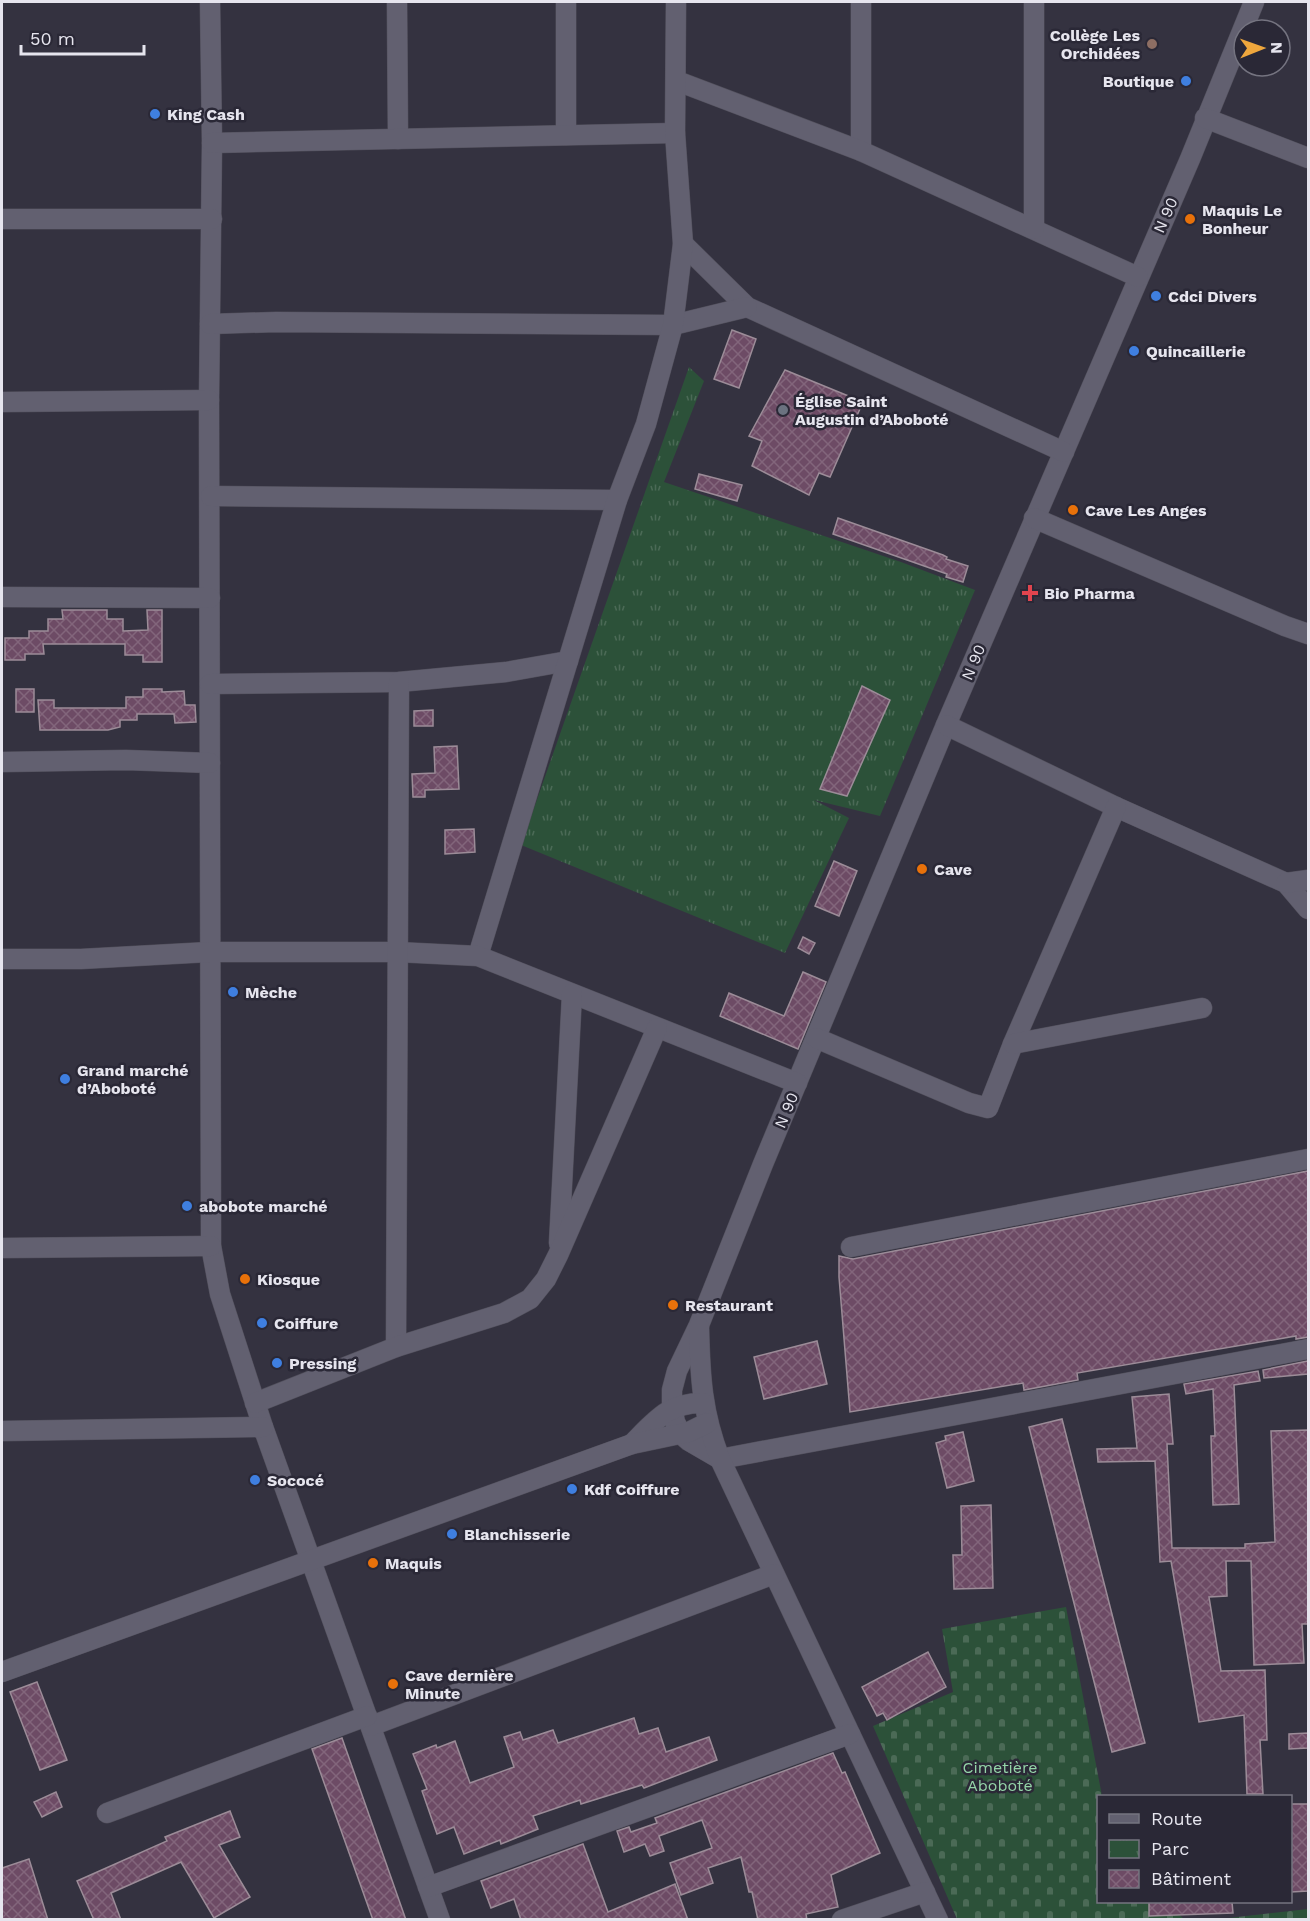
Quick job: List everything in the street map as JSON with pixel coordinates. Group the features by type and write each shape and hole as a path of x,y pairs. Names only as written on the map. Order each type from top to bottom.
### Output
{"street":[{"path":"210,2 212,143 209,400 211,1246 220,1294 263,1427 440,1920"},
{"path":"397,2 398,139"},
{"path":"566,2 566,135"},
{"path":"478,956 617,500 646,424 673,325 684,244 675,133 676,2"},
{"path":"861,2 861,151"},
{"path":"1034,2 1034,229"},
{"name":"N 90","path":"681,1434 675,1422 672,1390 685,1351 699,1325 946,724 1190,159 1254,2"},
{"path":"677,81 861,151 1138,277"},
{"path":"1205,118 1308,158"},
{"path":"212,143 675,133"},
{"path":"2,219 212,219"},
{"path":"684,244 747,307 1064,452"},
{"path":"210,324 276,322 673,325 747,307"},
{"path":"2,402 209,400"},
{"path":"211,496 617,500"},
{"path":"1034,518 1308,634"},
{"path":"2,597 210,598"},
{"path":"210,684 399,682 506,672 568,661"},
{"path":"396,1347 399,682"},
{"path":"946,724 1116,807 1286,883 1308,909"},
{"path":"2,762 126,760 210,763"},
{"path":"816,1038 969,1104 988,1108 1013,1044 1116,807"},
{"path":"1286,883 1308,880"},
{"path":"2,959 81,959 209,952 397,952 478,956 797,1083"},
{"path":"558,1255 572,994"},
{"path":"1013,1044 1202,1008"},
{"path":"255,1403 396,1347 504,1313 530,1299 546,1279 558,1255 657,1028"},
{"path":"851,1247 1308,1160"},
{"path":"2,1248 211,1246"},
{"name":"N 90","path":"699,1325 703,1403 707,1423 720,1459 938,1920"},
{"path":"681,1434 720,1459 1308,1349"},
{"path":"632,1444 672,1407 703,1403"},
{"path":"2,1672 632,1444 697,1430 707,1423"},
{"path":"2,1431 263,1427"},
{"path":"107,1813 774,1574"},
{"path":"428,1887 850,1734"},
{"path":"842,1920 925,1892"}],"green space":[{"path":"689,367 704,381 664,482 901,562 975,590 880,816 814,800 849,818 785,953 521,845"},
{"name":"Cimetière Aboboté","path":"1066,1607 1102,1795 1097,1795 1097,1903 1166,1903 1184,1919 957,1919 873,1726 953,1692 942,1629"},
{"path":"1308,1909 1308,1919 1220,1919"}],"building":[{"path":"732,330 756,339 739,388 714,379"},
{"path":"785,370 863,402 830,477 819,473 809,495 752,466 762,441 749,436"},
{"path":"699,474 742,485 737,501 695,489"},
{"path":"838,518 968,566 963,582 946,577 947,574 833,534"},
{"path":"62,610 107,610 107,619 123,619 123,631 148,630 147,610 162,610 162,662 143,662 143,655 125,655 125,644 43,644 44,654 25,654 25,660 5,660 5,638 29,638 29,631 48,631 48,619 63,619"},
{"path":"862,686 890,700 847,796 820,789"},
{"path":"16,689 34,689 34,712 16,712"},
{"path":"143,689 162,689 162,692 184,691 185,705 195,705 196,722 175,723 174,714 137,714 137,720 120,720 120,727 108,730 40,730 38,700 54,700 54,708 126,708 126,697 143,697"},
{"path":"433,710 433,726 414,726 414,711"},
{"path":"457,746 459,789 425,790 425,797 413,797 412,774 435,773 434,747"},
{"path":"474,829 475,852 445,854 445,830"},
{"path":"834,861 857,871 839,916 815,906"},
{"path":"803,937 815,943 809,954 798,948"},
{"path":"803,972 826,982 798,1049 720,1016 729,993 784,1016"},
{"path":"1308,1171 1308,1337 1296,1339 1296,1336 1077,1373 1078,1380 1024,1390 1023,1383 850,1412 839,1256 853,1259"},
{"path":"817,1341 827,1384 764,1399 754,1357"},
{"path":"1308,1361 1308,1374 1264,1378 1263,1370"},
{"path":"1258,1371 1260,1381 1234,1385 1239,1504 1213,1505 1211,1436 1215,1436 1213,1389 1186,1394 1184,1384"},
{"path":"1169,1394 1173,1444 1167,1444 1172,1548 1245,1548 1245,1544 1275,1542 1271,1431 1308,1430 1308,1624 1302,1624 1304,1663 1254,1665 1251,1561 1226,1561 1227,1596 1209,1597 1221,1671 1265,1670 1267,1740 1260,1740 1263,1794 1247,1794 1244,1715 1199,1722 1171,1561 1160,1562 1155,1461 1098,1462 1097,1449 1137,1448 1132,1397"},
{"path":"1062,1419 1145,1743 1112,1752 1029,1427"},
{"path":"963,1432 974,1481 947,1488 936,1443 946,1440 945,1436"},
{"path":"991,1505 993,1588 954,1589 953,1555 962,1555 961,1506"},
{"path":"928,1652 946,1687 887,1720 883,1713 877,1716 862,1687"},
{"path":"37,1682 67,1760 40,1770 10,1692"},
{"path":"634,1718 639,1734 658,1728 666,1752 709,1737 717,1760 644,1788 642,1785 581,1804 580,1800 533,1816 538,1829 501,1844 500,1840 464,1854 454,1827 437,1834 422,1791 427,1789 413,1754 455,1741 470,1783 514,1767 504,1737 520,1732 523,1740 553,1730 558,1743"},
{"path":"1308,1733 1308,1748 1289,1749 1289,1734"},
{"path":"342,1738 406,1920 373,1920 312,1749"},
{"path":"833,1753 842,1773 845,1772 880,1853 831,1875 838,1907 806,1914 807,1920 758,1920 741,1857 708,1868 713,1883 681,1895 670,1863 712,1848 702,1820 659,1836 664,1851 650,1856 645,1844 624,1852 617,1831 629,1827 631,1832 657,1823 655,1818"},
{"path":"56,1792 62,1807 42,1817 34,1802"},
{"path":"1292,1804 1308,1804 1308,1891 1292,1892"},
{"path":"230,1811 240,1837 219,1845 250,1897 214,1918 181,1862 111,1893 121,1920 94,1920 77,1881 167,1841 165,1837"},
{"path":"583,1844 608,1912 675,1884 688,1920 521,1920 514,1899 491,1908 481,1881"},
{"path":"29,1859 48,1920 2,1920 2,1868"},
{"path":"1149,1903 1232,1903 1233,1913 1149,1916"}],"place":[{"name":"Collège Les Orchidées","path":"1152,44"},
{"name":"Boutique","path":"1186,81"},
{"name":"King Cash","path":"155,114"},
{"name":"Maquis Le Bonheur","path":"1190,219"},
{"name":"Cdci Divers","path":"1156,296"},
{"name":"Quincaillerie","path":"1134,351"},
{"name":"Église Saint Augustin d’Aboboté","path":"783,410"},
{"name":"Cave Les Anges","path":"1073,510"},
{"name":"Bio Pharma","path":"1030,593"},
{"name":"Cave","path":"922,869"},
{"name":"Mèche","path":"233,992"},
{"name":"Grand marché d’Aboboté","path":"65,1079"},
{"name":"abobote marché","path":"187,1206"},
{"name":"Kiosque","path":"245,1279"},
{"name":"Restaurant","path":"673,1305"},
{"name":"Coiffure","path":"262,1323"},
{"name":"Pressing","path":"277,1363"},
{"name":"Sococé","path":"255,1480"},
{"name":"Kdf Coiffure","path":"572,1489"},
{"name":"Blanchisserie","path":"452,1534"},
{"name":"Maquis","path":"373,1563"},
{"name":"Cave dernière Minute","path":"393,1684"}]}
